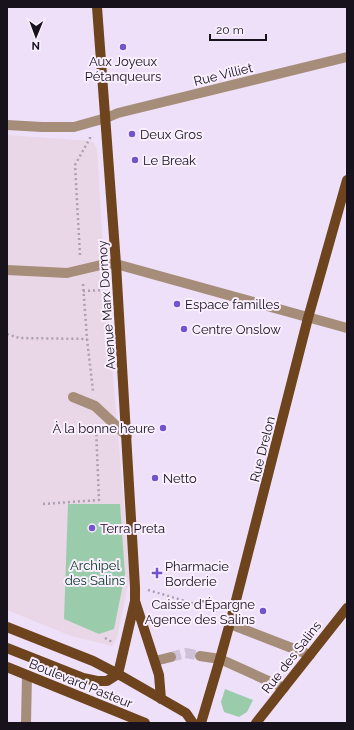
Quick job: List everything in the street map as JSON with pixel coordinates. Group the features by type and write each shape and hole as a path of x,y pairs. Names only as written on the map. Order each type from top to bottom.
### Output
{"main road":[{"name":"Avenue Marx Dormoy","path":"97,7 116,264 136,587 135,601 118,674"},
{"name":"Rue Drelon","path":"201,723 230,624 308,318 347,180"},
{"name":"Avenue Marx Dormoy","path":"135,601 160,675 161,699"},
{"name":"Rue des Salins","path":"256,723 347,608"},
{"name":"Boulevard Pasteur","path":"7,627 93,662 118,674 186,713 192,723"},
{"name":"Boulevard Pasteur","path":"7,648 83,678 106,681 118,674"},
{"name":"Boulevard Pasteur","path":"7,667 145,723"}],"street":[{"name":"Rue Villiet","path":"7,125 74,127 118,113 347,57"},
{"path":"7,270 67,273 105,264 116,264 347,328"},
{"path":"72,397 95,406 127,436"},
{"path":"230,624 310,655"},
{"path":"200,656 220,659 284,688"},
{"path":"155,661 171,657"},
{"path":"26,723 27,675"}],"path":[{"path":"42,504 99,500 95,406 86,339 82,269 78,240 75,165 90,138 92,122"},
{"path":"83,291 104,290"},
{"path":"7,334 19,338 86,339"},
{"path":"136,587 220,611 225,610"},
{"path":"105,638 113,642"}],"shaded area":[{"path":"7,135 90,141 93,142 97,150 105,284 130,575 117,638 112,646 71,636 7,610"}],"green space":[{"name":"Archipel des Salins","path":"68,504 120,504 125,574 114,629 99,634 64,619"},
{"path":"225,689 253,700 247,712 239,717 224,712 221,702"}],"tunnel":[{"path":"171,657 186,653 200,656"}],"place":[{"name":"Aux Joyeux Pétanqueurs","path":"123,47"},
{"name":"Deux Gros","path":"132,134"},
{"name":"Le Break","path":"135,160"},
{"name":"Espace familles","path":"177,304"},
{"name":"Centre Onslow","path":"184,329"},
{"name":"À la bonne heure","path":"163,428"},
{"name":"Netto","path":"155,478"},
{"name":"Terra Preta","path":"92,528"},
{"name":"Pharmacie Borderie","path":"157,573"},
{"name":"Caisse d'Épargne Agence des Salins","path":"263,611"}]}
